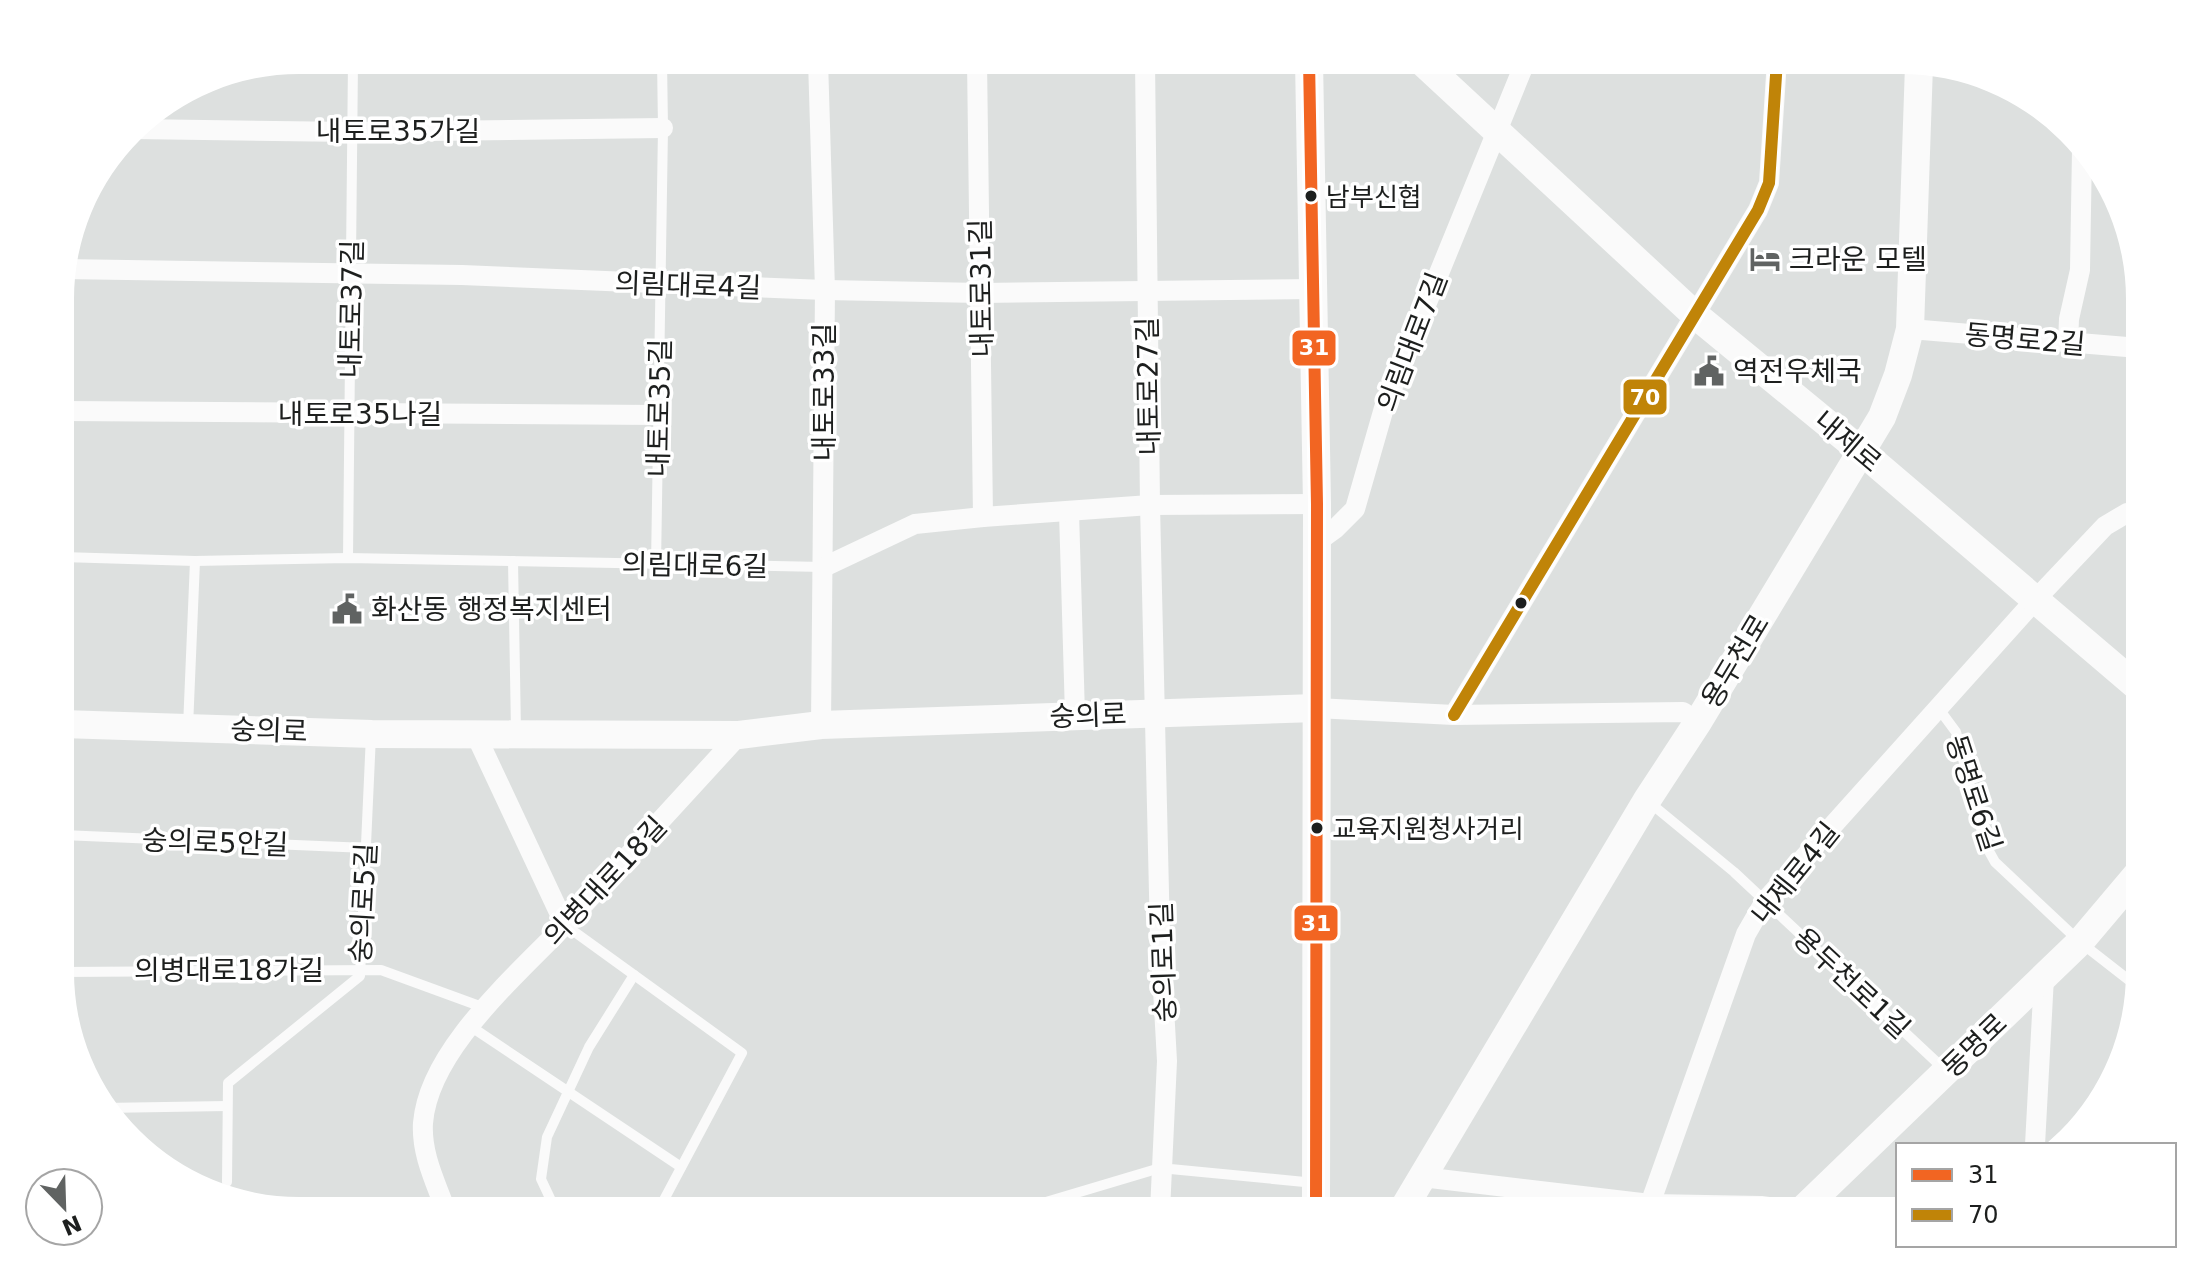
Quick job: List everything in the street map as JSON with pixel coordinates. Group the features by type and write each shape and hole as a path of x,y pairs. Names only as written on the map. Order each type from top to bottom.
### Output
{"street":[{"name":"내토로33길","path":"818,74 825,290 821,725"},
{"name":"내토로31길","path":"977,74 983,517"},
{"name":"내토로27길","path":"1145,74 1150,505 1156,712"},
{"path":"1309,74 1317,504 1316,1197"},
{"name":"내제로","path":"1435,74 1694,314 1861,451 2126,677"},
{"name":"의림대로7길","path":"1317,542 1355,509 1384,408 1520,74"},
{"path":"1454,715 1758,210 1769,183 1776,74"},
{"name":"용두천로","path":"1410,1197 1647,800 1698,722 1882,417 1898,375 1910,329 1919,75"},
{"name":"내토로35가길","path":"152,129 353,132 663,128"},
{"path":"2068,343 2071,305 2080,270 2082,166"},
{"name":"의림대로4길","path":"76,269 351,273 981,293 1315,289"},
{"name":"동명로2길","path":"1910,329 2126,347"},
{"name":"내토로35나길","path":"74,411 659,415"},
{"name":"의림대로6길","path":"824,567 915,524 1150,505 1317,504"},
{"path":"1069,512 1075,715"},
{"name":"내제로4길","path":"1652,1197 1746,934 1765,901 2036,599 2105,526 2126,514"},
{"name":"숭의로","path":"74,724 372,734 739,735 821,725 1316,708 1454,715 1683,712 1698,722"},
{"name":"숭의로1길","path":"1156,712 1160,936 1167,1061 1160,1197"},
{"path":"475,733 565,925"},
{"name":"의병대로18길","path":"441,1197 426,1155 423,1124 437,1074 485,1008 739,735"},
{"name":"동명로","path":"1814,1197 2080,942 2126,888"},
{"path":"2035,1143 2044,977"},
{"path":"1422,1177 1591,1197"}],"lane":[{"name":"내토로37길","path":"348,558 353,74"},
{"name":"내토로35길","path":"656,565 662,74"},
{"name":"의림대로6길","path":"74,557 195,561 348,558 824,567"},
{"path":"188,727 195,561"},
{"path":"513,561 516,733"},
{"name":"동명로6길","path":"1939,709 1948,717 1956,732 1985,844 1995,862 2080,942 2126,978"},
{"name":"숭의로5길","path":"227,1182 228,1083 360,976 372,734"},
{"name":"용두천로1길","path":"1647,800 1734,872 1947,1071"},
{"name":"숭의로5안길","path":"74,836 367,848"},
{"path":"565,925 742,1053 665,1197"},
{"name":"의병대로18가길","path":"74,972 381,970 485,1008"},
{"path":"549,1197 541,1179 547,1137 589,1047 634,975"},
{"path":"470,1026 681,1167"},
{"path":"120,1108 227,1106"},
{"path":"1063,1197 1160,1168 1316,1197"}],"transit line":[{"name":"31","path":"1309,74 1317,504 1316,1197"},
{"name":"70","path":"1454,715 1758,210 1769,183 1776,74"}],"place":[{"name":"남부신협","path":"1311,196"},
{"name":"크라운 모텔","path":"1765,259"},
{"name":"역전우체국","path":"1709,371"},
{"name":"화산동 행정복지센터","path":"347,609"},
{"name":"교육지원청사거리","path":"1317,828"}]}
